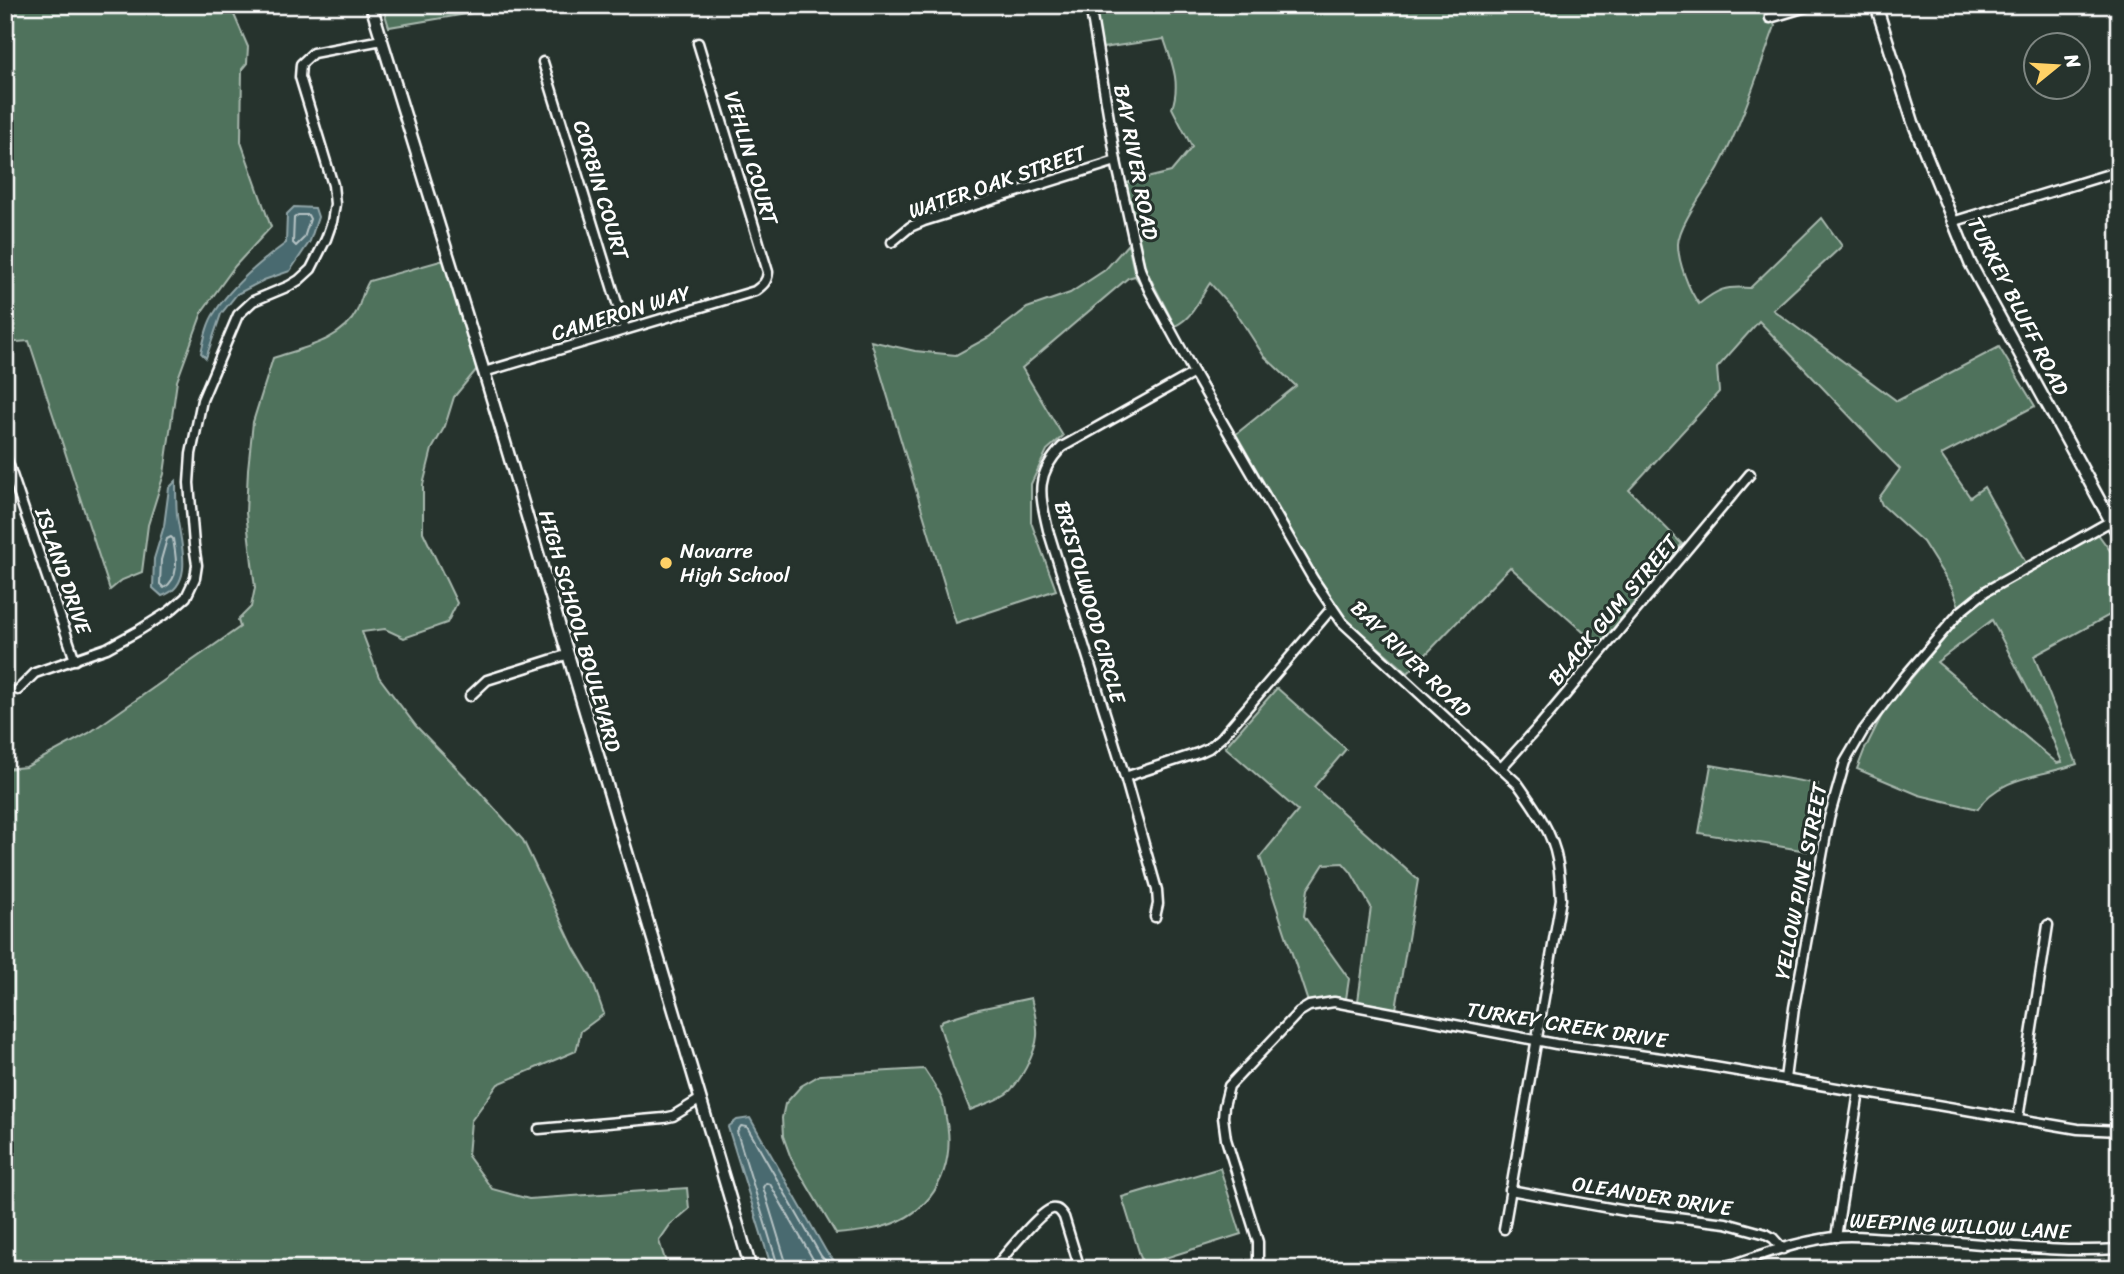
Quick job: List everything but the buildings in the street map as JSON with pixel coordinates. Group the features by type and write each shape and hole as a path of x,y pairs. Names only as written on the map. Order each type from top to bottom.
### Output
{"street":[{"name":"HIGH SCHOOL BOULEVARD","path":"371,5 484,372 566,655 751,1269"},
{"name":"BAY RIVER ROAD","path":"1090,5 1116,161 1140,269 1194,373 1342,622 1518,784 1548,832 1558,860 1561,899 1504,1229"},
{"path":"1770,18 1813,5"},
{"name":"TURKEY BLUFF ROAD","path":"1876,5 1913,122 1970,263 2119,536"},
{"path":"18,690 35,673 107,648 128,637 170,611 186,597 195,578 197,565 189,483 191,454 202,400 238,315 253,300 299,281 311,269 326,239 335,204 333,186 300,77 301,64 313,53 382,40"},
{"name":"VEHLIN COURT","path":"698,43 768,272 765,283"},
{"name":"CORBIN COURT","path":"543,62 625,329"},
{"name":"WATER OAK STREET","path":"892,242 910,227 923,221 1116,161"},
{"path":"1952,222 2119,171"},
{"name":"CAMERON WAY","path":"484,372 755,291 765,283"},
{"name":"BRISTOLWOOD CIRCLE","path":"1155,916 1157,890 1125,777 1048,530 1041,494 1042,481 1050,459 1062,447 1194,373"},
{"name":"ISLAND DRIVE","path":"5,454 75,660"},
{"name":"BLACK GUM STREET","path":"1501,768 1750,474"},
{"name":"YELLOW PINE STREET","path":"1785,1079 1794,1008 1829,818 1845,762 1863,731 1960,612 1986,591 2110,521"},
{"path":"1125,777 1209,748 1221,738 1332,608"},
{"path":"470,696 487,680 566,655"},
{"path":"2018,1119 2048,925"},
{"name":"TURKEY CREEK DRIVE","path":"1258,1269 1258,1242 1226,1139 1223,1117 1229,1086 1299,1012 1310,1006 1334,1002 1537,1041 1661,1058 2078,1129 2119,1131"},
{"path":"1836,1237 1859,1092"},
{"path":"538,1129 664,1118 673,1116 699,1100"},
{"name":"OLEANDER DRIVE","path":"1510,1190 1626,1211 1726,1223 1766,1234 1783,1249"},
{"path":"994,1268 1041,1215 1056,1208 1064,1217 1080,1269"},
{"name":"WEEPING WILLOW LANE","path":"1720,1269 1783,1249 1836,1237 1922,1239 2034,1249 2119,1249"}],"green space":[{"path":"5,5 232,5 248,47 247,63 242,69 241,142 271,227 235,266 203,310 177,381 164,474 148,525 142,572 122,580 110,590 29,341 5,343 5,305 10,289 5,263"},
{"path":"382,5 519,5 389,27"},
{"path":"1095,5 1793,5 1764,15 1766,23 1773,22 1775,26 1749,98 1719,167 1683,226 1678,251 1688,284 1699,304 1722,290 1750,288 1822,218 1842,246 1773,310 1897,401 1999,347 2035,406 1941,455 1970,497 1984,487 2026,563 1983,587 1959,606 1952,588 1923,542 1882,505 1879,498 1900,469 1759,321 1717,368 1719,392 1629,490 1682,544 1599,646 1510,567 1408,673 1346,619 1318,577 1236,434 1296,386 1264,356 1235,311 1210,283 1192,313 1175,326 1145,268 1126,183 1171,172 1192,147 1172,108 1176,82 1164,39 1102,48"},
{"path":"1128,244 1134,271 1142,287 1135,276 1128,278 1022,368 1063,436 1047,450 1031,484 1031,522 1056,590 956,623 871,341 915,351 956,355 989,337 1027,308 1070,293 1105,270"},
{"path":"444,260 477,369 454,397 445,426 432,449 423,485 423,532 457,603 447,623 404,638 385,629 362,632 379,677 416,726 523,840 574,948 591,977 604,1014 581,1031 576,1051 498,1084 471,1121 468,1156 492,1189 529,1199 687,1188 689,1209 670,1225 659,1241 668,1269 5,1269 5,769 26,767 89,733 240,627 238,620 251,607 255,588 246,513 253,422 273,358 308,347 342,330 357,311 369,281"},
{"path":"2098,534 2119,563 2119,610 2034,656 2077,764 2009,783 1987,798 1978,809 1919,795 1857,769 1884,711 1964,615 1988,595","holes":["1992,620 2048,728 2062,762 2057,763 1937,662"]},
{"path":"1277,688 1346,749 1314,787 1418,880 1396,1009 1358,1001 1371,907 1343,863 1324,864 1308,889 1304,916 1349,979 1346,999 1336,997 1308,1002 1260,857 1298,811 1225,747"},
{"path":"1711,765 1818,784 1807,851 1699,833"},
{"path":"1031,998 1037,1036 1026,1068 1006,1094 970,1110 939,1024 943,1020 979,1009"},
{"path":"924,1069 942,1099 945,1110 948,1149 941,1178 925,1203 899,1221 876,1229 836,1234 791,1158 783,1136 782,1118 785,1104 801,1086 820,1075"},
{"path":"1220,1168 1241,1234 1143,1265 1122,1197"}],"water":[{"path":"294,207 315,208 318,217 310,241 290,271 237,294 221,314 206,358 201,353 212,316 238,283 286,243 287,214"},
{"path":"176,481 177,515 183,549 182,572 173,590 162,596 153,588 154,559 164,526 169,488"},
{"path":"750,1118 827,1253 842,1269 772,1269 728,1127 737,1120"}],"place":[{"name":"Navarre High School","path":"666,563"}]}
